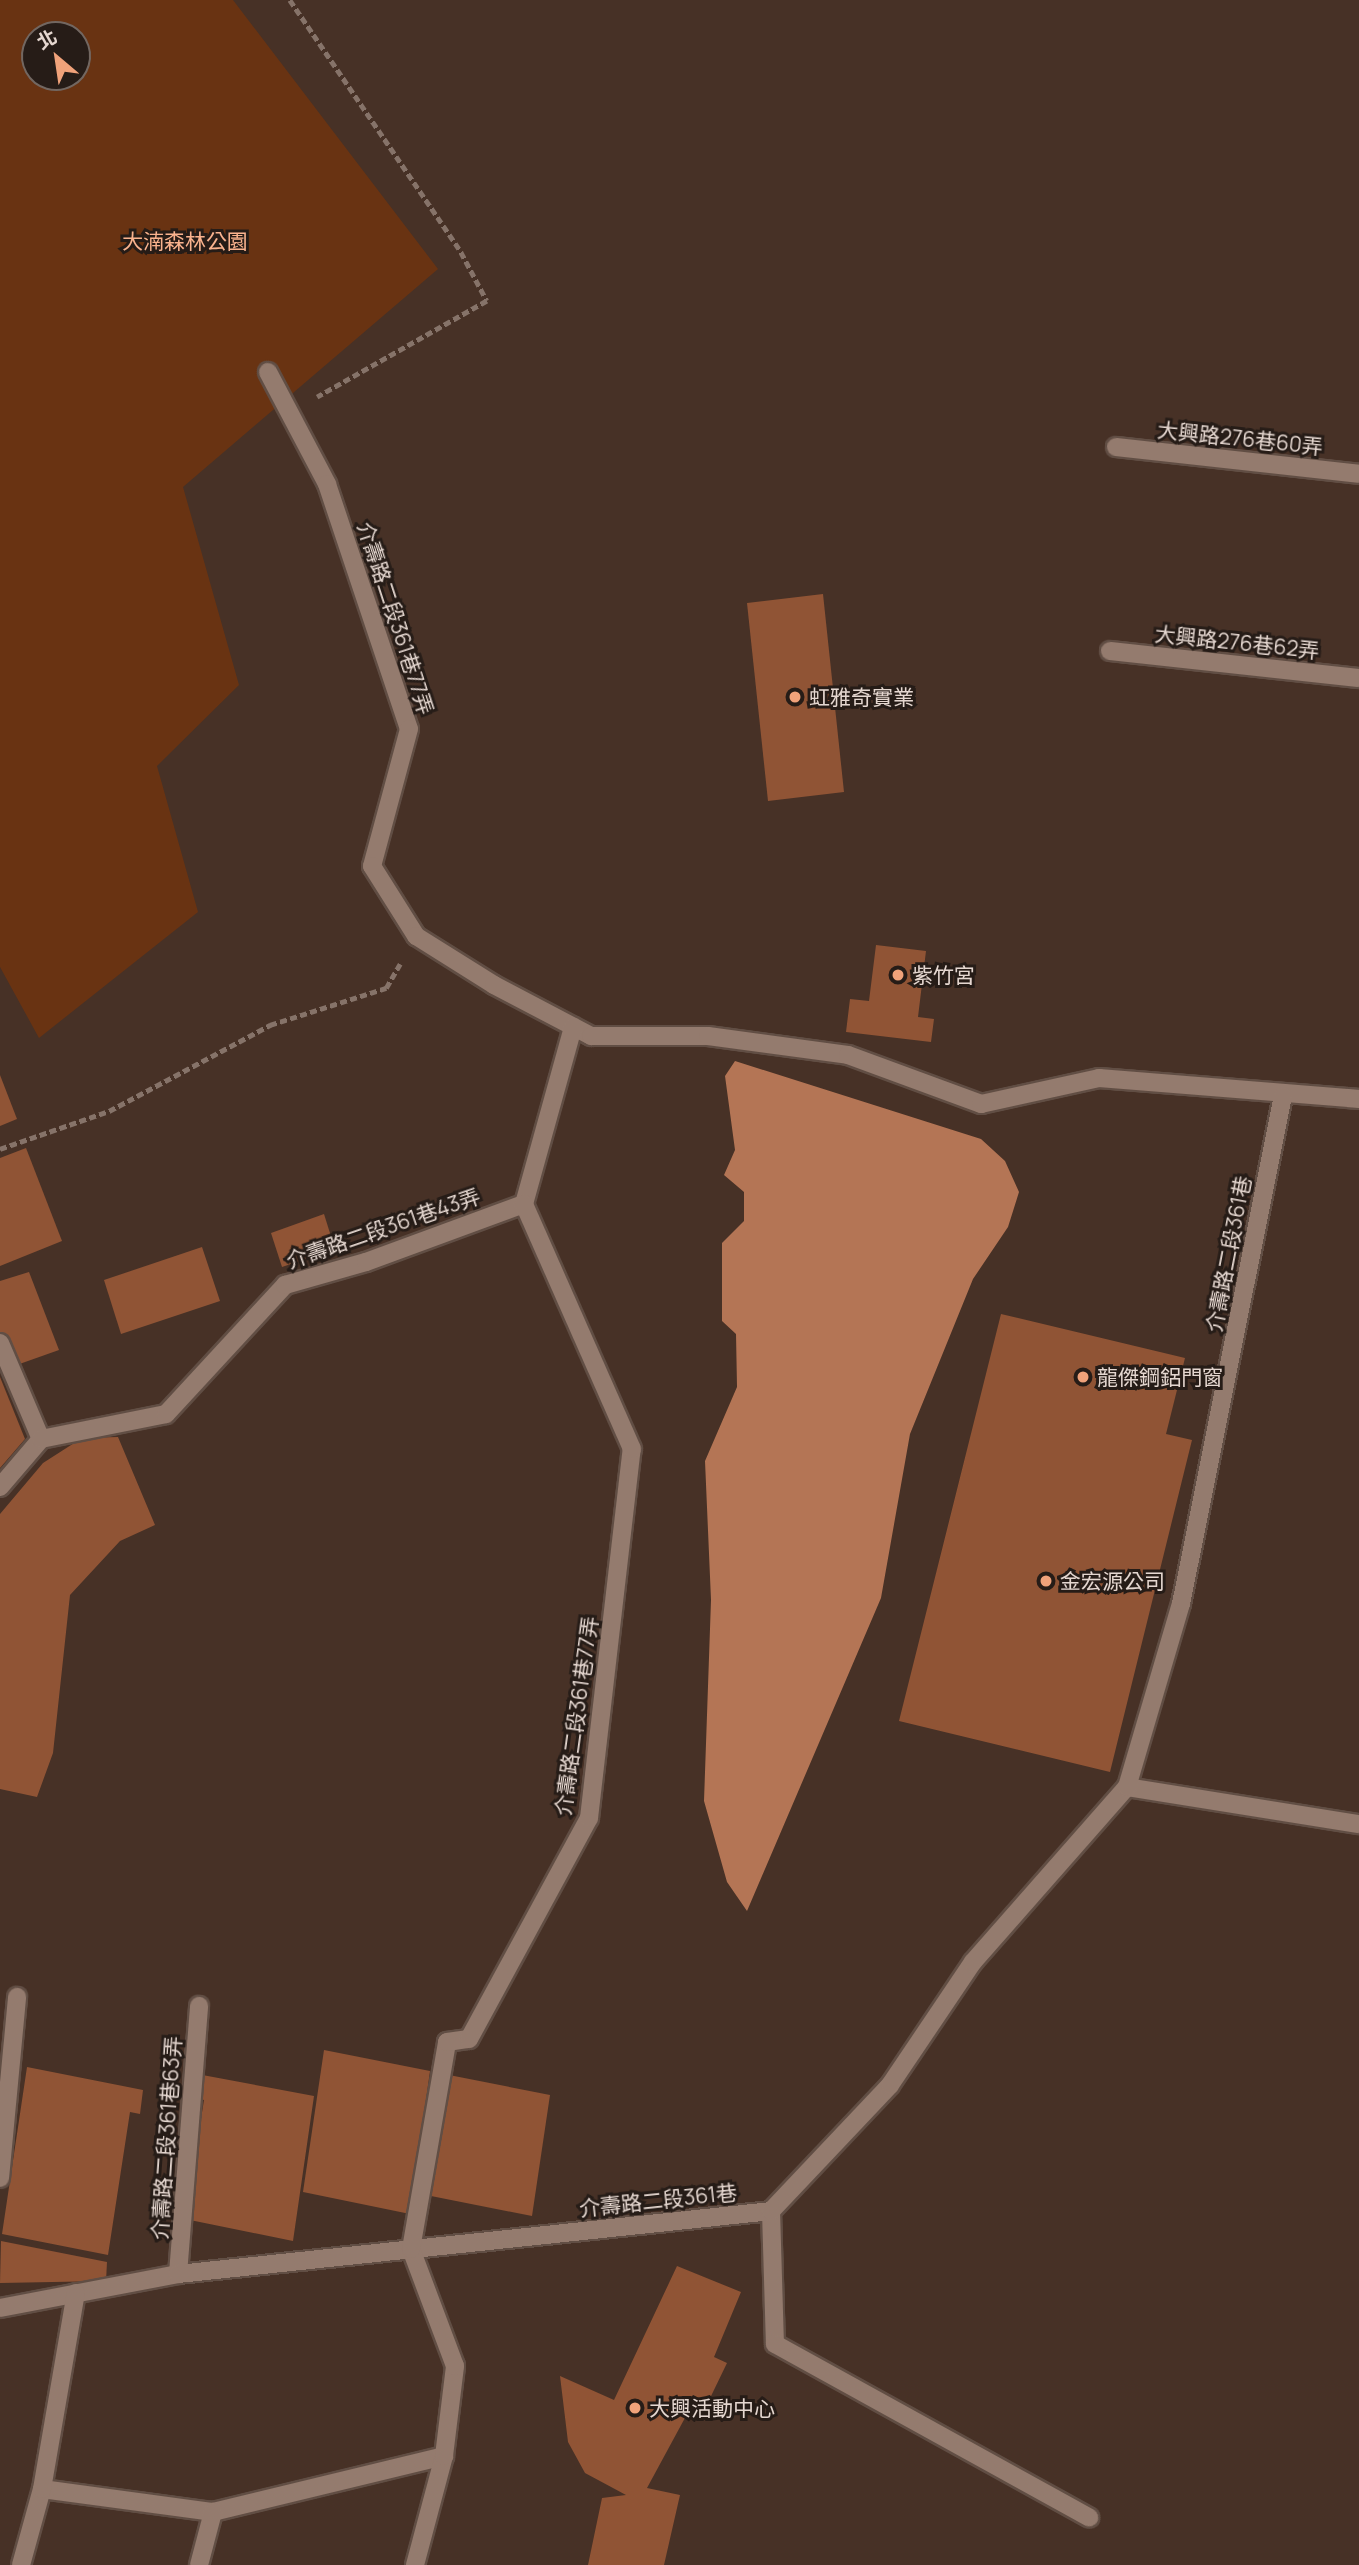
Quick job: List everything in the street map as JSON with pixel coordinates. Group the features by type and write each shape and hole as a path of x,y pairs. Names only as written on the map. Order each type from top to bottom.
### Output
{"street":[{"name":"介壽路二段361巷77弄","path":"268,372 292,413 327,484 409,729 372,866 416,936 591,1036 708,1036 848,1055 981,1104 1099,1078 1283,1096 1359,1099"},
{"name":"大興路276巷60弄","path":"1116,447 1359,474"},
{"name":"大興路276巷62弄","path":"1110,651 1359,678"},
{"path":"524,1204 573,1027"},
{"name":"介壽路二段361巷","path":"0,2308 178,2274 771,2211 890,2085 973,1962 1128,1787 1181,1604 1283,1096"},
{"name":"介壽路二段361巷77弄","path":"411,2249 447,2042 469,2039 589,1818 632,1449 524,1204"},
{"name":"介壽路二段361巷43弄","path":"41,1439 166,1413 285,1285 366,1262 524,1204"},
{"path":"0,1343 41,1439 0,1487"},
{"path":"1128,1787 1359,1824"},
{"path":"0,2178 17,1997"},
{"name":"介壽路二段361巷63弄","path":"178,2274 199,2006"},
{"path":"771,2211 775,2344 1089,2517"},
{"path":"411,2249 455,2366 444,2456 415,2565"},
{"path":"21,2565 42,2490 76,2293"},
{"path":"42,2490 213,2512 444,2456"},
{"path":"199,2565 213,2512"}],"path":[{"path":"290,0 461,252 487,301 292,413"},
{"path":"0,1149 109,1111 270,1025 386,988 416,936"}],"green space":[{"name":"大湳森林公園","path":"0,0 233,0 438,269 183,487 239,685 157,766 198,912 39,1038 0,967"}],"shaded area":[{"path":"735,1061 981,1139 1005,1161 1019,1192 1008,1227 973,1279 910,1434 881,1598 747,1911 727,1882 704,1801 711,1600 705,1461 737,1387 736,1334 722,1321 722,1243 744,1221 744,1192 724,1175 735,1150 725,1076"}],"building":[{"name":"虹雅奇實業","path":"823,594 844,792 768,801 747,603"},
{"name":"紫竹宮","path":"876,945 926,951 918,1017 934,1019 931,1042 846,1032 850,999 869,1001"},
{"path":"0,1075 17,1119 0,1126"},
{"path":"26,1148 62,1241 0,1266 0,1158"},
{"path":"324,1214 335,1249 282,1267 271,1233"},
{"path":"202,1247 220,1301 121,1334 104,1280"},
{"path":"29,1272 59,1350 11,1367 0,1338 0,1281"},
{"name":"金宏源公司","path":"1001,1314 1185,1358 1166,1434 1192,1440 1110,1772 899,1721"},
{"path":"0,1377 25,1439 0,1468"},
{"path":"118,1437 155,1525 120,1541 70,1595 53,1753 37,1797 0,1789 0,1514 43,1463 82,1438"},
{"path":"324,2050 430,2071 410,2214 303,2192"},
{"path":"27,2067 143,2090 140,2114 130,2112 108,2255 2,2234"},
{"path":"197,2074 314,2096 293,2241 185,2219 204,2100 194,2098"},
{"path":"444,2074 550,2095 532,2216 426,2195"},
{"path":"1,2241 107,2262 106,2281 0,2283"},
{"name":"大興活動中心","path":"677,2266 741,2292 714,2357 727,2363 699,2421 686,2416 647,2488 680,2495 664,2565 588,2565 602,2498 626,2495 585,2473 568,2442 560,2376 614,2400"}],"place":[{"name":"虹雅奇實業","path":"795,697"},
{"name":"紫竹宮","path":"898,975"},
{"name":"龍傑鋼鋁門窗","path":"1083,1377"},
{"name":"金宏源公司","path":"1046,1581"},
{"name":"大興活動中心","path":"635,2408"}]}
